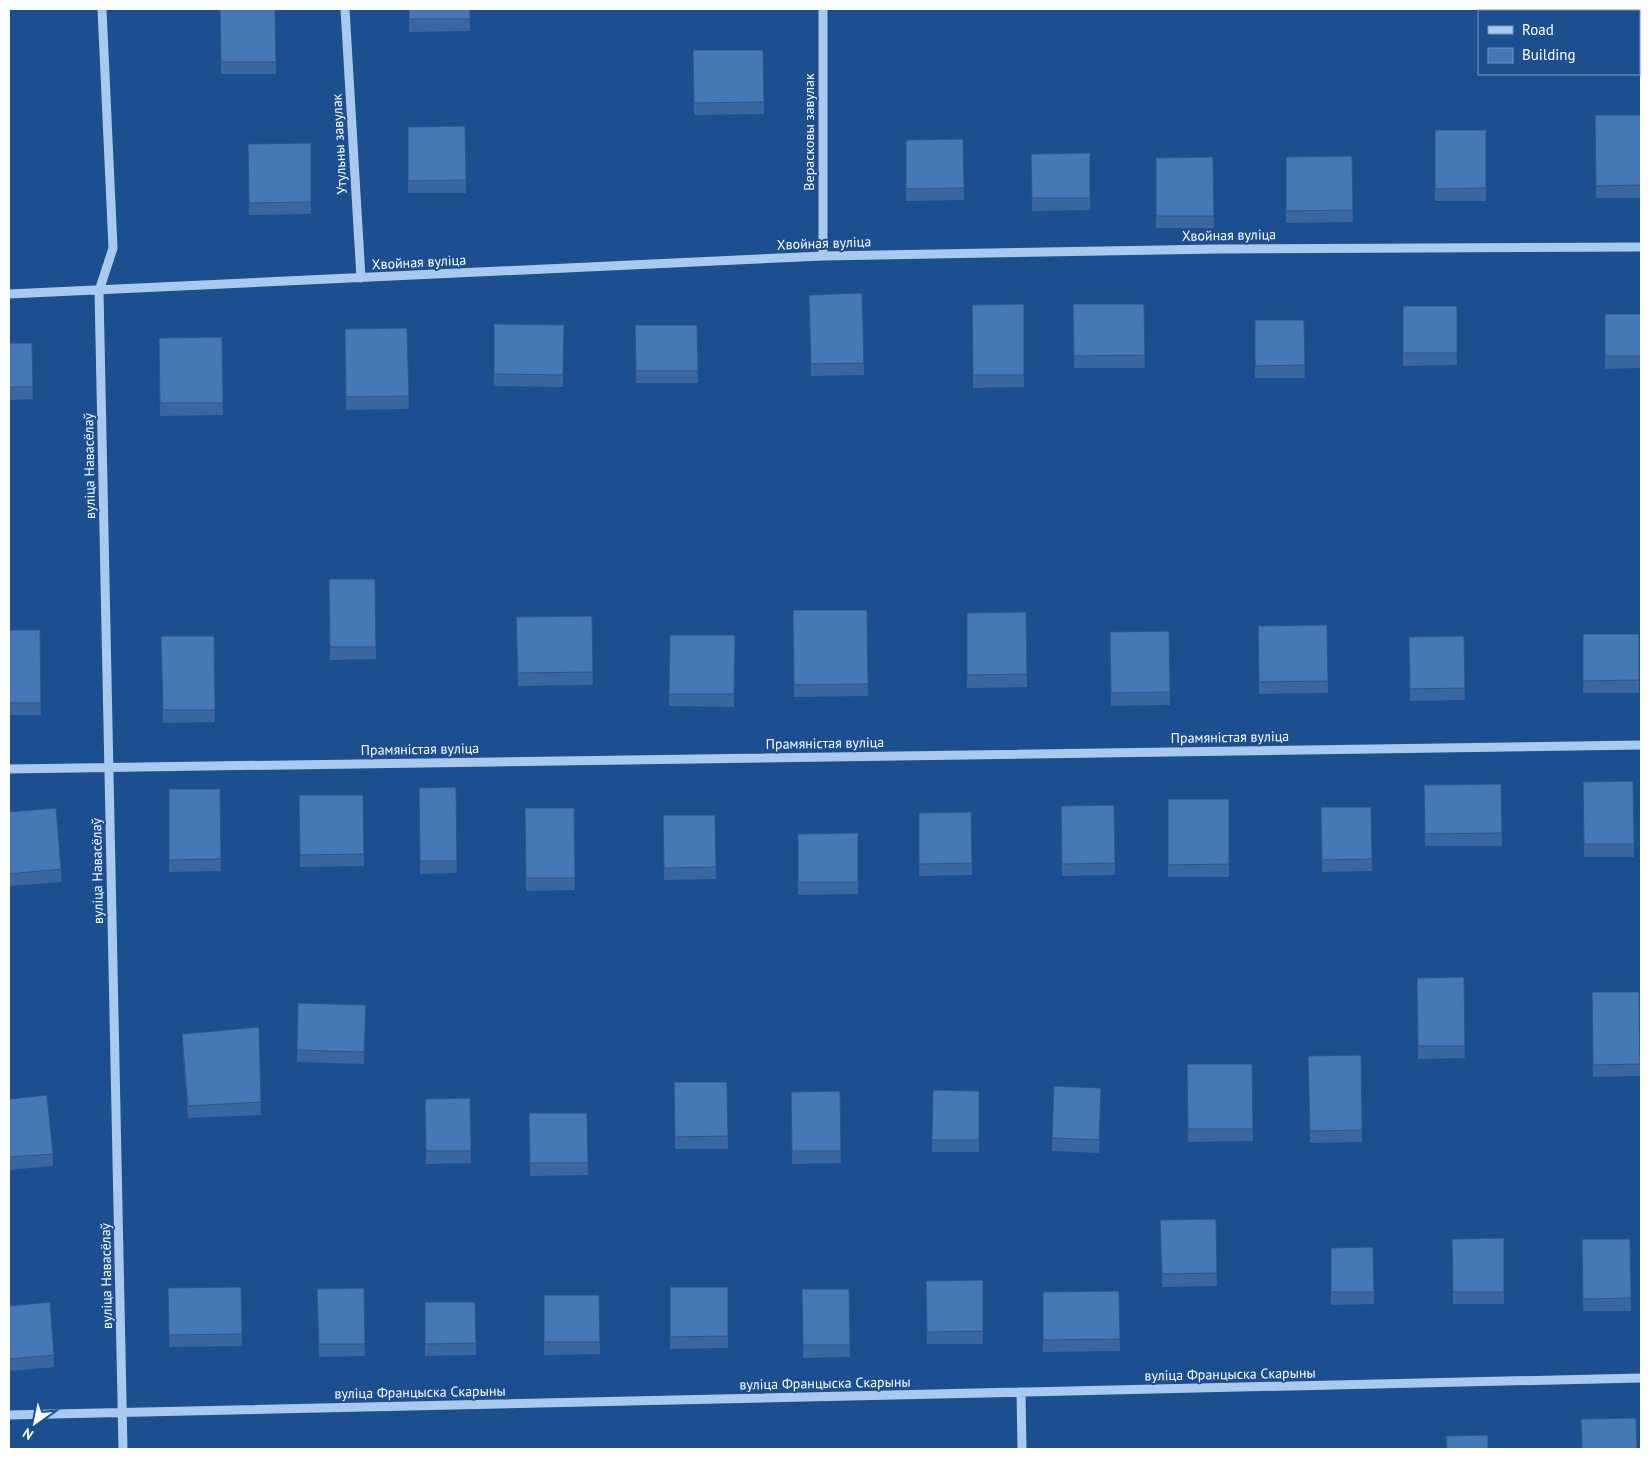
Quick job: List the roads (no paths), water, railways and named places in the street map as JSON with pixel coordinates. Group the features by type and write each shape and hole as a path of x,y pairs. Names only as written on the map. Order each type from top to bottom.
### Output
{"street":[{"path":"98,292 113,248 102,9"},
{"name":"Утульны завулак","path":"344,9 361,278"},
{"name":"Верасковы завулак","path":"823,9 823,256"},
{"name":"Хвойная вуліца","path":"9,294 98,292 823,256 1227,249 1641,247"},
{"name":"вуліца Навасёлаў","path":"98,292 123,1449"},
{"name":"Прамяністая вуліца","path":"9,769 1641,745"},
{"name":"вуліца Францыска Скарыны","path":"9,1415 1641,1378"},
{"path":"1021,1392 1022,1449"}]}
